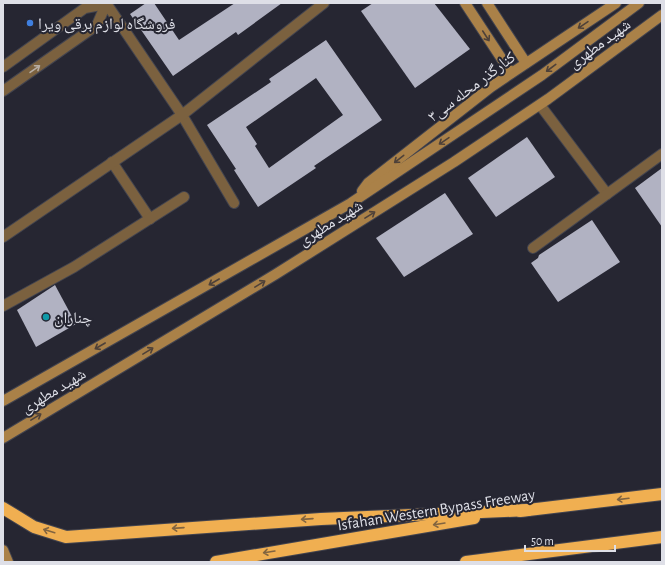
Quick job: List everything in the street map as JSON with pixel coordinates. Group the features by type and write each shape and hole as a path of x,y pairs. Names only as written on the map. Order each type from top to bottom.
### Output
{"highway":[{"name":"Isfahan Western Bypass Freeway","path":"216,562 528,510 662,494"},
{"path":"3,508 34,527 66,537 321,518 528,510"},
{"path":"466,562 662,537"}],"main road":[{"path":"465,3 511,73"},
{"path":"486,3 526,63"},
{"name":"کنارگذر محله سی۳","path":"352,202 368,184 491,87 616,3"},
{"name":"شهید مطهری","path":"3,401 352,202 542,75 639,3"},
{"name":"شهید مطهری","path":"3,438 276,274 454,162 540,104 662,15"},
{"path":"496,51 506,54 511,51 513,43"},
{"path":"3,550 8,562"}],"street":[{"path":"3,237 182,115 324,3"},
{"path":"106,4 182,115 234,203"},
{"path":"3,67 85,8 106,4"},
{"path":"3,91 96,24 106,4"},
{"path":"540,104 607,194"},
{"path":"533,248 662,154"},
{"path":"112,162 150,218"},
{"path":"4,304 74,267 184,197"}],"building":[{"path":"146,3 154,3 179,40 235,3 282,3 238,35 236,32 173,76 130,14"},
{"path":"373,3 434,3 470,49 415,88 361,11"},
{"path":"326,40 382,120 314,166 316,168 258,207 234,170 236,169 207,125 271,82 269,79","holes":["316,78 343,115 269,168 255,146 257,144 246,127"]},
{"path":"527,137 555,177 496,217 468,178"},
{"path":"662,168 662,227 635,188"},
{"path":"445,193 473,234 404,277 376,238"},
{"path":"592,220 620,262 558,302 531,263 538,258 539,255"},
{"name":"چناران","path":"55,285 76,324 36,347 17,310"}],"place":[{"name":"فروشگاه لوازم برقی ویرا","path":"30,23"},
{"name":"چناران","path":"46,317"}]}
